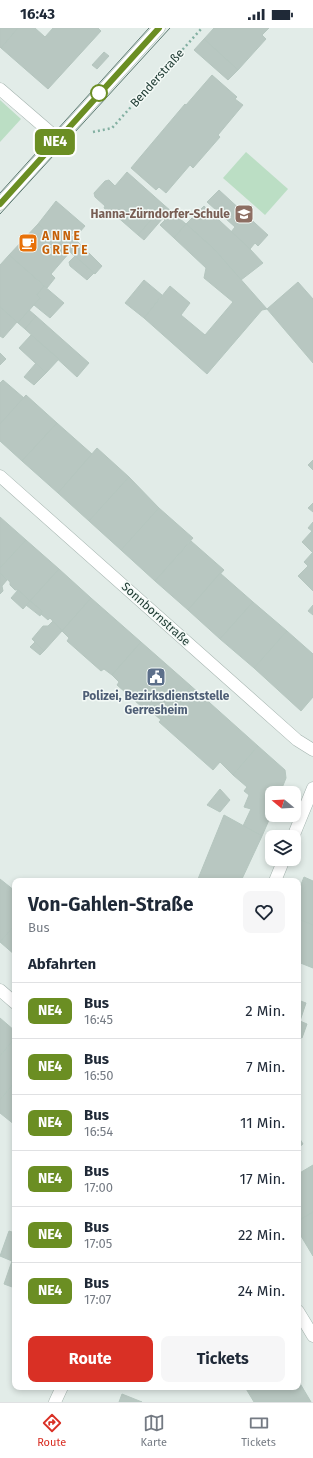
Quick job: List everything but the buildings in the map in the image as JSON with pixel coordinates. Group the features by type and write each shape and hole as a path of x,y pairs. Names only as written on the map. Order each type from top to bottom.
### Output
{"street":[{"path":"0,204 159,28"},
{"path":"0,89 58,139"},
{"name":"Sonnbornstraße","path":"0,476 297,740 313,750"},
{"path":"296,830 313,788"},
{"path":"276,878 281,866"},
{"path":"0,990 12,1000"},
{"path":"301,1315 313,1336"},
{"path":"55,1402 61,1390"}],"path":[{"name":"Benderstraße","path":"112,128 202,28"}],"green space":[{"path":"0,100 21,119 0,142"},
{"path":"246,152 288,189 265,215 223,178"}],"tram line":[{"path":"0,193 149,28"},
{"path":"0,214 170,28"}],"bus line":[{"name":"NE4","path":"0,204 159,28"}],"place":[{"name":"Hanna-Zürndorfer-Schule","path":"244,214"},
{"name":"A N N E G R E T E","path":"28,243"},
{"name":"Polizei, Bezirksdienststelle Gerresheim","path":"156,677"}]}
